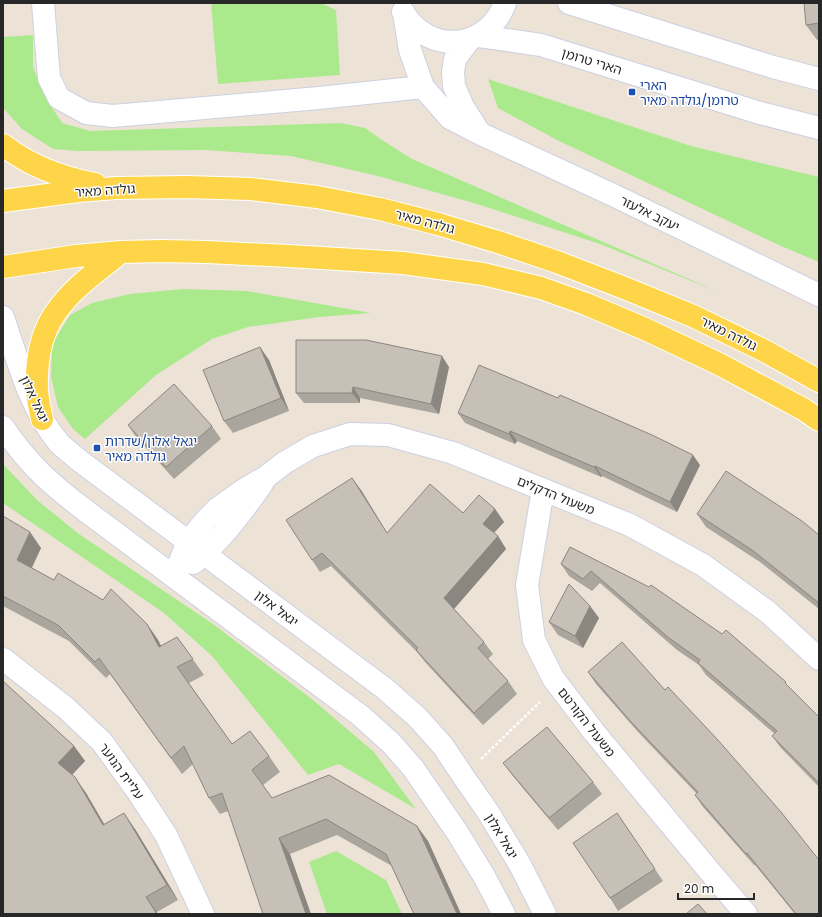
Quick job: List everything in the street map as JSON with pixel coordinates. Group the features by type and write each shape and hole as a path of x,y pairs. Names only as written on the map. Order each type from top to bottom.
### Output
{"main road":[{"path":"3,145 24,160 52,172 90,183 116,188"},
{"name":"גולדה מאיר","path":"3,201 78,191 116,188 186,187 251,189 317,197 380,209 438,224 557,262 693,316 761,349 819,381"},
{"path":"3,267 76,256 121,252 161,251 207,252 404,263 483,274 541,288 586,304 645,329 719,364 803,409 819,420"},
{"path":"42,419 37,393 38,367 42,342 51,320 56,311 68,297 121,252"}],"street":[{"path":"43,3 49,78 59,98 86,113 113,116 423,87"},
{"path":"481,134 463,107 454,86 453,72 455,60 475,37 486,31 498,19 505,3"},
{"path":"569,3 773,67 819,79"},
{"name":"יעקב אלעזר","path":"402,8 410,50 423,87 450,118 819,295"},
{"name":"הארי טרומן","path":"402,8 414,27 428,37 436,40 453,42 475,37 541,45 760,113 819,128"},
{"name":"יגאל אלון","path":"3,317 20,368 36,407 42,419 60,443 80,461 384,688 417,717 443,746 488,812 512,851 545,914"},
{"path":"3,426 13,441 34,466 57,488 92,516 361,716 391,743 414,768 457,832 484,876 504,914"},
{"name":"משעול הדקלים","path":"174,576 196,548 206,520 217,508 266,477 284,463 313,446 350,434 388,435 453,453 630,525 703,566 768,612 819,659"},
{"name":"משעול הקורטם","path":"544,490 527,585 534,640 553,678 594,732 746,914"},
{"name":"עליית הנוער","path":"3,658 66,708 102,742 166,834 204,914"}],"path":[{"path":"463,776 558,685"}],"green space":[{"path":"211,3 321,3 336,10 340,75 218,84"},
{"path":"33,35 33,67 46,98 62,123 90,131 341,123 365,128 412,159 721,293 600,244 477,204 378,176 291,156 205,150 78,151 53,149 22,129 3,108 3,37"},
{"path":"488,79 691,146 819,177 819,262 781,246 557,140 498,108"},
{"path":"183,289 247,291 371,313 319,317 248,327 212,339 156,375 85,439 73,429 58,407 51,377 52,344 70,315 92,303 130,294"},
{"path":"3,464 38,501 79,534 213,624 313,700 374,752 416,809 339,764 308,775 212,656 164,613 3,503"},
{"path":"336,851 386,880 402,914 327,914 309,862"}],"building":[{"path":"804,3 819,3 819,23 806,25"},
{"path":"296,340 366,340 442,356 431,404 353,387 352,393 296,393"},
{"path":"260,347 281,398 224,421 203,370"},
{"path":"479,365 558,398 560,395 652,435 693,455 670,502 595,466 594,467 510,431 509,434 458,413"},
{"path":"174,384 212,426 166,467 128,425"},
{"path":"726,471 802,521 819,535 819,603 752,550 697,514"},
{"path":"352,478 387,533 430,484 463,513 479,495 495,509 483,524 498,536 444,598 484,642 478,648 508,681 474,713 416,650 418,648 322,553 312,560 286,520"},
{"path":"3,516 30,532 17,560 54,580 58,573 103,600 111,589 147,624 159,647 177,637 193,659 177,667 232,744 250,731 269,756 252,770 272,798 329,775 417,826 457,914 414,914 386,854 326,819 279,838 306,914 263,914 222,793 209,798 184,746 171,758 99,658 95,662 58,625 3,596"},
{"path":"570,547 649,587 651,585 722,634 726,630 786,682 785,683 819,717 819,783 772,736 777,731 698,663 700,660 669,638 591,571 583,579 561,564"},
{"path":"569,584 590,606 575,636 549,622"},
{"path":"622,642 665,690 668,687 717,739 781,812 819,860 819,914 796,914 747,853 746,854 695,795 698,792 631,722 588,672"},
{"path":"4,682 74,746 58,763 75,777 103,825 124,813 167,885 146,897 157,914 3,914"},
{"path":"547,727 593,782 549,818 503,763"},
{"path":"617,813 655,869 610,898 573,843"},
{"path":"698,904 707,914 686,914"}],"place":[{"name":"הארי טרומן/גולדה מאיר","path":"632,92"},
{"name":"יגאל אלון/שדרות גולדה מאיר","path":"97,448"}]}
